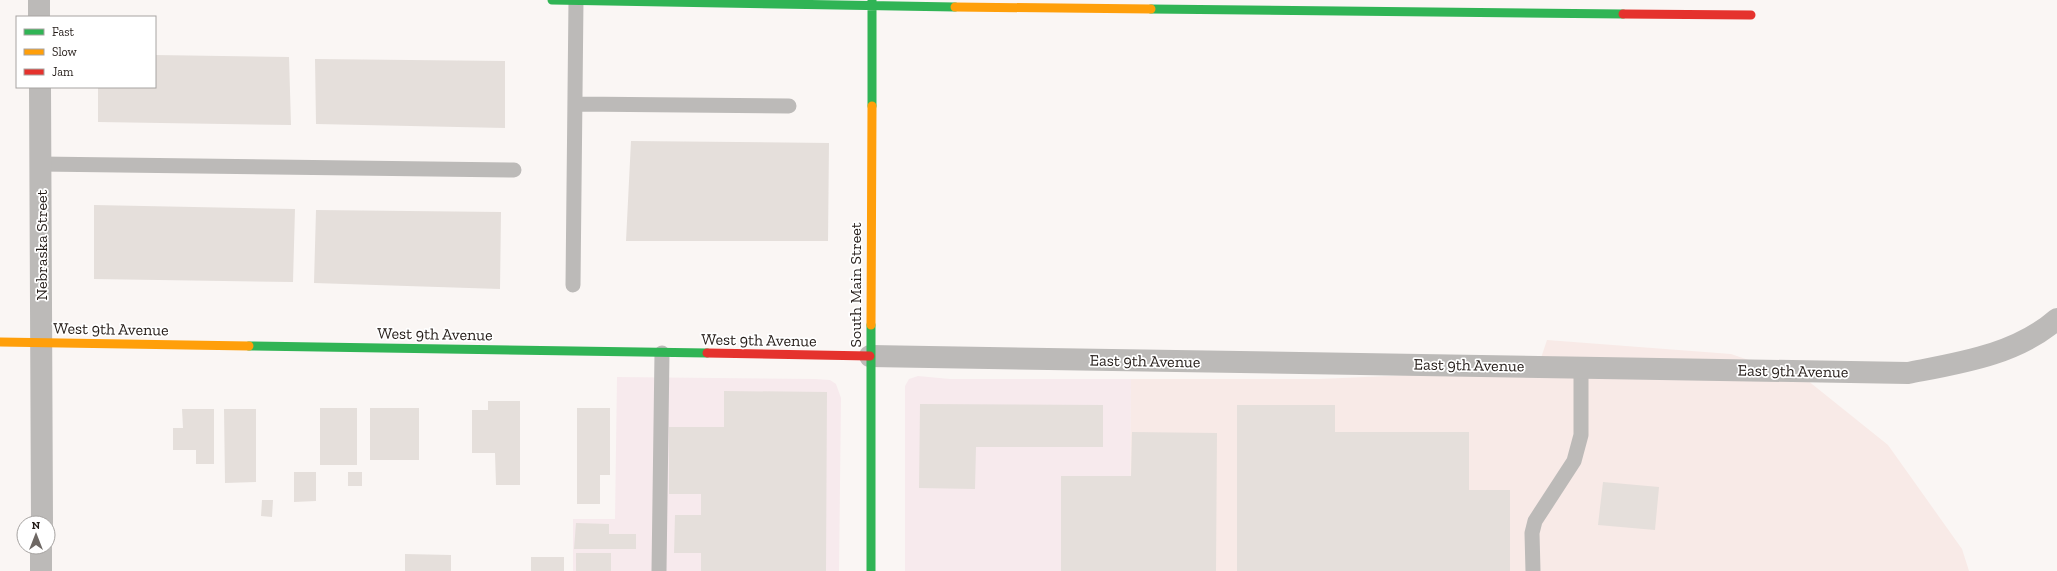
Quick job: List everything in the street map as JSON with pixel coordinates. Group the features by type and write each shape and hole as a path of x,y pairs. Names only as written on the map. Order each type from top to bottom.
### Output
{"main road":[{"path":"552,0 1751,15"},
{"name":"South Main Street","path":"871,571 870,356 872,3"},
{"name":"West 9th Avenue","path":"0,342 870,356"}],"street":[{"path":"39,0 39,16"},
{"name":"Nebraska Street","path":"40,88 42,515"},
{"name":"East 9th Avenue","path":"870,356 1908,373 1984,357 2042,332 2057,319"},
{"path":"41,571 42,555"}],"lane":[{"path":"573,285 576,0"},
{"path":"576,104 789,106"},
{"path":"40,164 514,170"},
{"path":"659,571 662,353"},
{"path":"1533,571 1532,533 1535,521 1574,462 1581,435 1581,367"}],"shaded area":[{"path":"1547,340 1731,354 1807,380 1888,445 1962,549 1969,571 1130,571 1131,379 1319,379 1435,374 1535,376"},
{"path":"918,376 950,379 1131,379 1130,571 905,571 905,386 909,379"},
{"path":"617,377 815,379 830,380 836,384 841,398 839,571 573,571 573,519 615,519"}],"building":[{"path":"156,55 289,57 291,125 98,122 98,88 156,88"},
{"path":"315,59 505,61 505,128 316,124"},
{"path":"631,141 829,143 828,241 626,241"},
{"path":"94,205 295,209 293,282 94,279"},
{"path":"316,210 501,212 500,289 314,283"},
{"path":"724,391 827,392 826,571 701,571 701,553 674,553 675,515 701,515 701,494 669,494 669,427 724,427"},
{"path":"488,401 520,401 520,485 496,485 495,453 472,453 472,410 488,410"},
{"path":"920,404 1103,405 1103,447 976,447 975,489 919,488"},
{"path":"1237,405 1335,405 1335,432 1469,432 1469,490 1510,490 1510,571 1237,571"},
{"path":"320,408 357,408 357,465 320,465"},
{"path":"370,408 419,408 419,460 370,460"},
{"path":"577,408 610,408 610,475 600,475 600,504 577,504"},
{"path":"182,409 214,409 214,464 196,464 196,450 173,450 173,428 183,428"},
{"path":"224,409 256,409 256,482 225,483"},
{"path":"1132,432 1217,433 1216,571 1061,571 1061,476 1131,476"},
{"path":"294,472 316,472 316,501 294,502"},
{"path":"348,472 362,472 362,486 348,486"},
{"path":"1603,482 1659,487 1655,530 1598,525"},
{"path":"262,500 273,500 272,517 261,516"},
{"path":"576,523 609,524 609,534 636,534 636,549 574,549"},
{"path":"576,553 611,553 611,571 576,571"},
{"path":"405,554 451,555 451,571 405,571"},
{"path":"531,557 564,557 564,571 531,571"}],"traffic: fast":[{"path":"552,0 955,7"},
{"path":"872,0 872,106"},
{"path":"1151,9 1623,14"},
{"path":"871,325 871,571"},
{"path":"249,346 707,353"}],"traffic: slow":[{"path":"955,7 1151,9"},
{"path":"871,325 872,106"},
{"path":"0,342 249,346"}],"traffic: jam":[{"path":"1623,14 1751,15"},
{"path":"707,353 870,356"}]}
